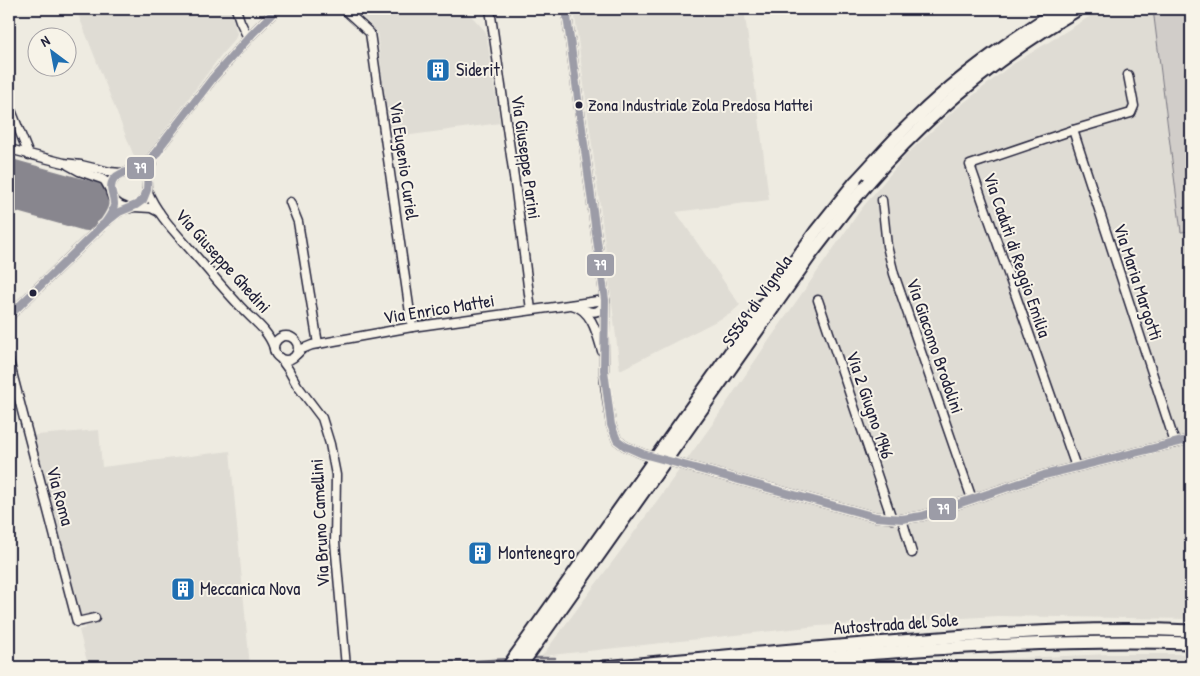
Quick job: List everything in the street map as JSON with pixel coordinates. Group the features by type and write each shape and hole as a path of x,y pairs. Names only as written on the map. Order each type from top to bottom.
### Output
{"highway":[{"name":"SS569 di Vignola","path":"508,667 816,232 855,182 916,117 962,76 1060,9"},
{"name":"SS569 di Vignola","path":"521,667 810,256 869,182 889,159 927,122 969,85 1034,36 1079,9"},
{"name":"Autostrada del Sole","path":"604,667 842,645 997,634 1157,629 1191,631"},
{"name":"Autostrada del Sole","path":"716,667 985,646 1059,643 1191,643"}],"street":[{"path":"236,9 240,21 250,36"},
{"path":"9,149 110,172 121,173 144,166 153,157 213,78 277,9"},
{"name":"Via Eugenio Curiel","path":"344,9 370,33 412,327"},
{"name":"Via Giuseppe Parini","path":"490,9 531,310"},
{"path":"566,9 605,300 605,384 611,425 617,440 625,446 634,451 681,465 876,517 902,519 922,516 1044,475 1191,440"},
{"name":"Via Caduti di Reggio Emilia","path":"1076,467 970,165 1073,130 1131,114 1134,106 1128,75"},
{"path":"9,105 29,155"},
{"name":"Via Maria Margotti","path":"1073,130 1175,443"},
{"path":"9,316 113,216 142,202 145,198 148,171 153,157"},
{"path":"64,163 105,181 114,201 113,211 105,223"},
{"path":"132,171 144,180 147,188"},
{"path":"110,191 113,180 121,173"},
{"name":"Via Giuseppe Ghedini","path":"147,188 159,212 237,304 266,331 274,348"},
{"name":"Via Giacomo Brodolini","path":"882,200 887,246 894,274 972,499"},
{"path":"114,201 123,207 132,208"},
{"path":"290,202 298,222 315,344"},
{"name":"Via Giuseppe Ghedini","path":"132,208 151,208 159,212"},
{"path":"572,304 589,312 596,312 602,308 605,300"},
{"name":"Via Enrico Mattei","path":"296,355 302,349 315,344 412,327 605,300"},
{"name":"Via 2 Giugno 1946","path":"818,300 892,519"},
{"path":"582,308 593,325 604,358"},
{"name":"Via Giuseppe Ghedini","path":"266,331 284,336"},
{"path":"274,348 276,342 284,336 296,340 299,348 293,370 297,386"},
{"name":"Via Enrico Mattei","path":"296,340 302,343 315,344"},
{"name":"Via Bruno Camellini","path":"274,348 275,354 280,358 297,386 322,418 330,444 336,474 335,542 346,667"},
{"path":"280,358 286,360 296,355"},
{"name":"Via Roma","path":"9,361 77,622 94,618"},
{"path":"902,519 912,553"}],"shaded area":[{"path":"76,9 230,9 237,33 235,39 141,162 137,164"},
{"name":"Siderit","path":"353,9 465,9 486,32 500,123 389,138 377,32"},
{"path":"574,9 744,9 759,117 769,200 676,212 740,305 730,314 620,370 602,221"},
{"path":"1102,9 1153,9 1181,232 1191,231 1191,619 999,616 818,626 542,656 711,426 862,208 907,154 951,113 1010,66"},
{"path":"99,430 102,467 230,451 250,667 90,667 88,665 79,630 85,628 70,583 33,436"},
{"path":"1109,654 1191,654 1191,667 957,667 955,661"}],"green space":[{"path":"1153,9 1191,9 1191,231 1181,232"},
{"path":"955,661 957,667 874,667"}],"waterway":[{"path":"531,658 555,658"},
{"path":"384,667 508,659"}],"runway":[{"path":"9,184 88,206"}],"transit line":[{"name":"79","path":"9,316 105,223 113,208 114,202 111,186 114,179 122,173 138,169 149,161 213,78 277,9"},
{"name":"79","path":"566,9 605,300 604,370 611,425 617,440 625,446 643,454 876,517 902,519 922,516 1044,475 1191,439"},
{"name":"79","path":"100,227 119,212 143,200 147,190 148,170 160,149"}],"place":[{"name":"Siderit","path":"438,70"},
{"name":"Zona Industriale Zola Predosa Mattei","path":"579,105"},
{"name":"Montenegro","path":"480,553"},
{"name":"Meccanica Nova","path":"183,589"}]}
